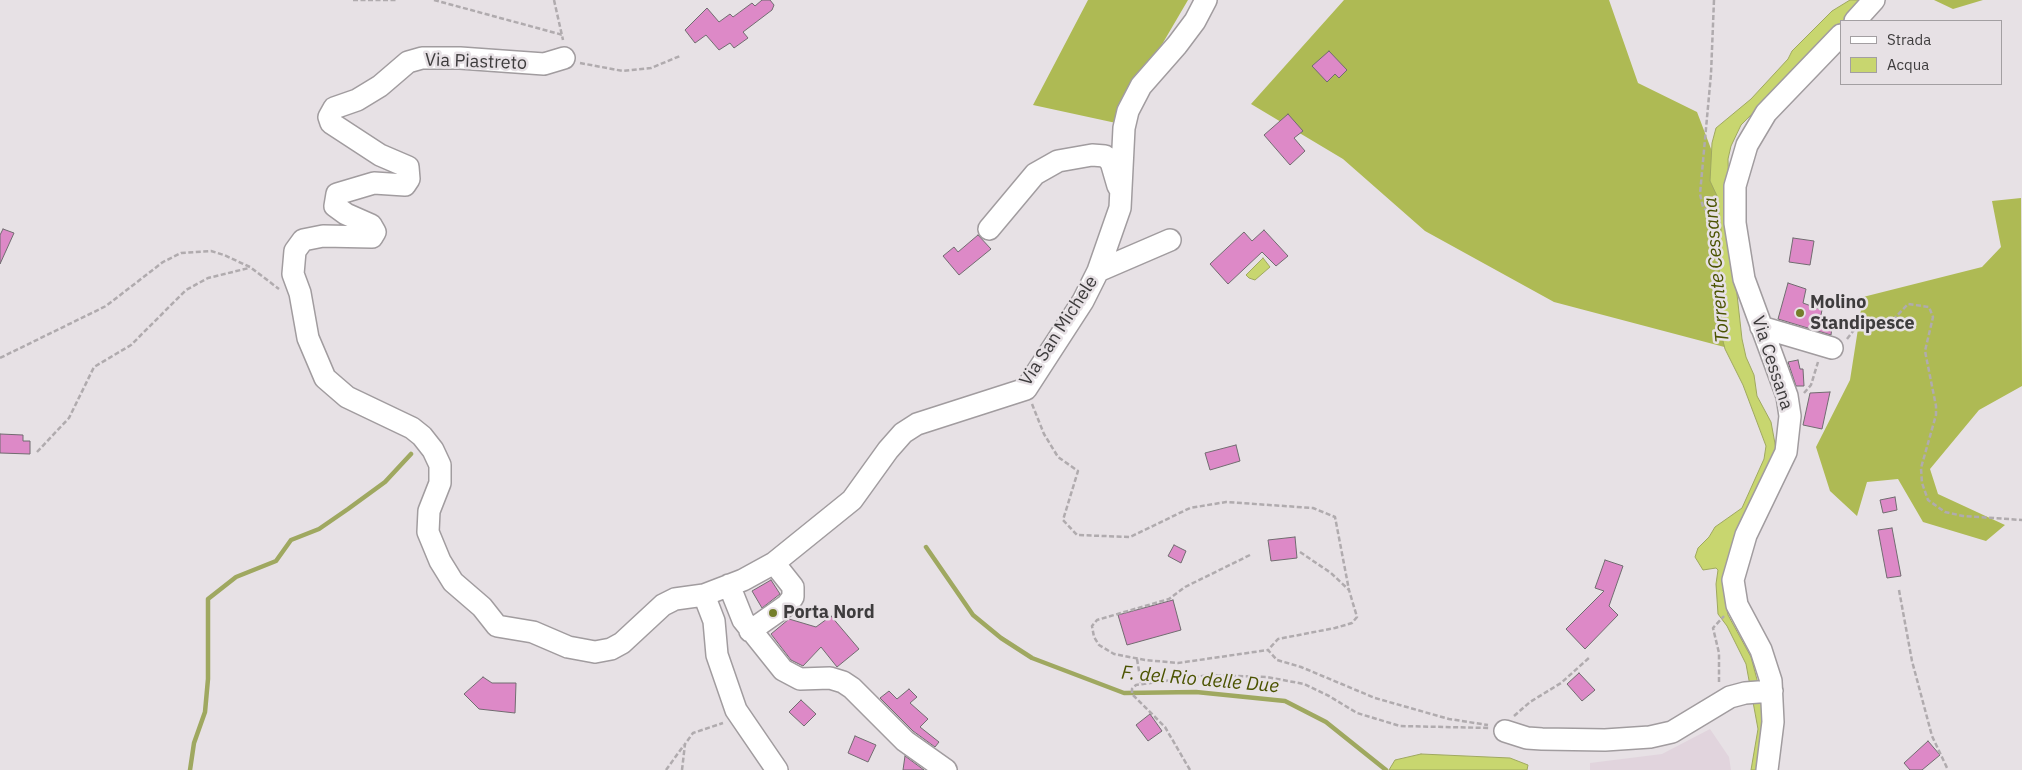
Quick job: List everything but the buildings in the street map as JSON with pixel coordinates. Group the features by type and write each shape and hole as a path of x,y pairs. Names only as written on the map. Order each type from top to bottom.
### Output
{"street":[{"name":"Via San Michele","path":"729,585 774,563 852,500 888,450 903,434 917,424 1026,389 1083,301 1098,271 1120,208 1124,128 1128,111 1141,86 1178,45 1195,21 1206,0"},
{"path":"1856,20 1874,0"},
{"name":"Via Cessana","path":"1767,770 1773,722 1772,692 1765,660 1736,605 1733,580 1746,535 1786,452 1790,416 1786,396 1748,292 1740,261 1734,207 1736,176 1752,136 1766,113 1840,36"},
{"name":"Via Piastreto","path":"564,58 537,64 460,58 422,58 408,62 380,86 357,100 334,108 329,117 331,123 380,154 408,167 409,179 405,185 374,183 337,194 335,206 346,214 371,225 375,232 372,237 323,236 303,240 298,244 292,262 293,274 300,293 308,338 319,368 330,383 347,397 412,428 422,436 433,450 440,465 440,483 429,510 428,522 431,541 440,561 453,582 482,607 497,626 533,632 568,647 604,651 622,643 663,604 675,599 704,596 729,585"},
{"path":"989,229 1035,174 1058,160 1092,154 1105,156 1111,162 1121,199"},
{"path":"1098,271 1170,240"},
{"path":"1760,327 1832,348"},
{"path":"750,631 787,605 793,597 793,587 774,563"},
{"path":"729,585 739,611 750,631 783,670 800,679 830,678 843,682 852,688 905,741 946,770"},
{"path":"704,596 714,621 717,655 736,710 777,770"},
{"path":"1505,725 1528,738 1604,740 1655,736 1672,732 1722,701 1744,694 1772,692"}],"path":[{"path":"353,0 396,0"},
{"path":"434,0 563,35"},
{"path":"554,0 563,35 564,58"},
{"path":"1710,212 1703,207 1700,194 1711,74 1714,0"},
{"path":"599,68 623,71 651,68 680,56"},
{"path":"0,358 106,306 163,262 181,253 211,251 250,267 208,278 186,290 131,344 94,368 82,388 69,418 37,452"},
{"path":"1790,416 1811,385 1818,363 1832,348 1842,348 1848,334 1867,326 1880,326 1891,322 1908,304 1929,307 1933,317 1925,351 1936,406 1936,415 1921,468 1922,483 1928,500 1945,512 1963,516 2022,520"},
{"path":"1026,389 1044,434 1058,457 1078,472 1063,520 1076,535 1130,537 1190,508 1226,502 1313,508 1335,517 1348,590 1357,617 1352,623 1278,639 1268,650 1178,663 1137,659 1114,654 1099,645 1094,637 1092,626 1097,620 1169,599 1185,587 1250,554"},
{"path":"1300,552 1331,573 1348,590"},
{"path":"1899,590 1912,661 1930,728 1948,770"},
{"path":"1715,624 1713,631 1719,652 1718,688"},
{"path":"1268,650 1277,660 1301,667 1376,698 1449,719 1505,725"},
{"path":"1190,770 1165,727 1132,694 1132,689 1142,683 1209,676 1267,677 1304,684 1371,719 1400,726 1505,725 1530,702 1561,683 1590,657"},
{"path":"1137,659 1142,683"},
{"path":"666,770 693,733 728,722 747,724"},
{"path":"682,770 685,744"}],"shaded area":[{"path":"1088,0 1188,0 1116,123 1033,105"},
{"path":"1344,0 1609,0 1638,83 1697,112 1721,175 1732,349 1554,302 1425,231 1343,159 1251,104"},
{"path":"1934,0 1983,0 1953,9"},
{"path":"2021,198 2022,386 1979,410 1930,469 1938,494 2005,525 1986,541 1923,522 1898,479 1867,482 1857,516 1830,491 1816,447 1850,380 1863,297 1982,267 2001,247 1992,201"},
{"path":"1710,729 1729,757 1731,770 1590,770 1590,763 1662,754"}],"water":[{"path":"1850,0 1865,0 1845,20 1840,20 1840,25 1741,125 1731,146 1728,159 1730,232 1742,339 1746,357 1754,375 1757,396 1771,422 1776,449 1727,569 1723,587 1728,615 1751,657 1764,706 1760,770 1751,770 1758,729 1746,664 1727,626 1718,614 1716,584 1718,570 1716,568 1703,570 1695,557 1698,548 1709,537 1715,527 1742,508 1764,459 1766,446 1743,385 1725,349 1721,333 1722,298 1718,255 1721,230 1717,196 1710,181 1712,143 1716,128 1751,99 1788,59 1792,51 1832,11"},
{"path":"1263,258 1270,267 1255,280 1249,278 1246,275"},
{"path":"1421,754 1510,758 1528,765 1527,770 1389,770 1395,760"}],"waterway":[{"path":"190,770 194,743 205,712 208,679 208,599 236,577 276,561 291,540 319,529 348,509 385,482 411,454"},
{"name":"F. del Rio delle Due","path":"926,547 973,615 1001,638 1032,658 1124,693 1196,692 1285,701 1326,722 1386,770"}],"place":[{"name":"Molino Standipesce","path":"1800,313"},
{"name":"Porta Nord","path":"773,613"}],"water label":[{"name":"Torrente Cessana","path":"1717,270"}]}
